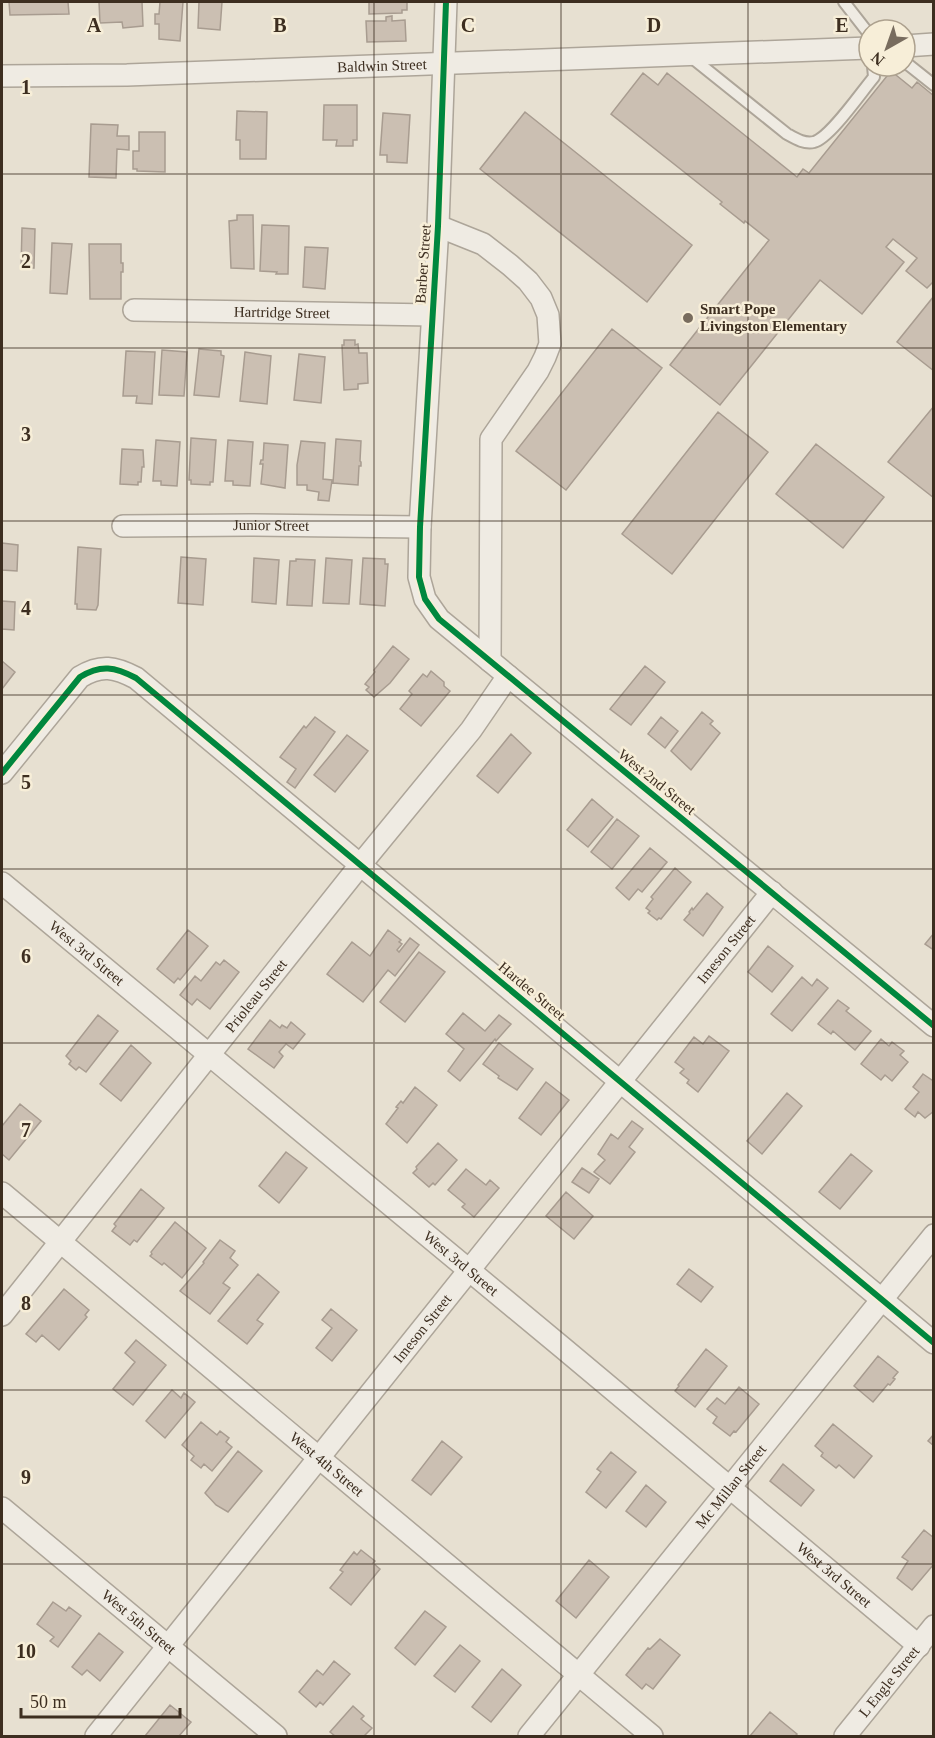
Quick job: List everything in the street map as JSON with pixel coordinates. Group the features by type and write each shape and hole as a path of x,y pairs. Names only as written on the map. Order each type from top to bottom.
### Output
{"street":[{"name":"Barber Street","path":"420,528 438,226 446,2"},
{"path":"917,46 933,45"},
{"name":"Baldwin Street","path":"2,76 127,75 857,48"},
{"path":"438,226 483,244 528,280 541,298 548,315 550,344 545,357 538,371 491,439 489,661"},
{"name":"Hartridge Street","path":"134,310 432,315"},
{"name":"Junior Street","path":"123,526 249,525 420,528"},
{"name":"West 2nd Street","path":"420,528 419,577 425,600 439,619 933,1026"},
{"name":"Hardee Street","path":"2,773 80,677 92,669 108,668 136,678 933,1343"},
{"name":"Prioleau Street","path":"2,1315 361,864 471,730 508,676"},
{"name":"West 3rd Street","path":"2,883 919,1646"},
{"name":"Imeson Street","path":"96,1737 772,892"},
{"name":"West 4th Street","path":"2,1193 652,1737"},
{"name":"Mc Millan Street","path":"529,1737 883,1300 933,1235"},
{"name":"West 5th Street","path":"2,1508 276,1737"},
{"name":"L Engle Street","path":"845,1737 933,1626"}],"lane":[{"path":"844,2 857,19"},
{"path":"688,54 799,141 812,142 824,137 873,78"},
{"path":"917,72 933,85"}],"building":[{"path":"9,2 68,2 69,14 10,15"},
{"path":"99,2 142,2 143,26 123,28 122,22 100,23"},
{"path":"160,2 183,2 180,41 159,39 159,24 155,24 155,14 159,14"},
{"path":"199,2 222,2 220,30 198,28"},
{"path":"369,2 407,2 407,10 402,10 402,13 369,14"},
{"path":"392,16 392,21 405,20 406,41 367,42 366,21 386,21 386,17"},
{"path":"643,73 658,85 667,73 797,177 803,169 809,173 885,78 900,78 912,88 917,82 934,96 934,281 927,288 906,271 917,258 893,239 886,247 904,262 862,314 820,280 720,405 670,365 769,240 720,204 722,202 611,114"},
{"path":"324,105 357,105 357,140 353,140 353,146 336,146 337,140 323,140"},
{"path":"237,111 267,112 266,159 240,159 240,140 236,140"},
{"path":"525,112 692,245 647,302 480,169"},
{"path":"383,113 410,115 407,163 387,162 387,155 380,155"},
{"path":"91,124 118,125 117,136 129,136 129,150 117,149 116,178 89,177"},
{"path":"139,132 165,132 165,172 133,169 133,151 139,151"},
{"path":"237,215 253,215 254,269 231,268 229,221 237,220"},
{"path":"262,225 289,226 288,274 260,271"},
{"path":"22,228 35,229 34,268 21,268"},
{"path":"52,243 72,244 67,294 50,293"},
{"path":"89,244 121,244 123,272 121,272 121,299 90,299"},
{"path":"305,247 328,248 325,289 303,287"},
{"path":"934,296 934,371 897,342"},
{"path":"612,329 662,368 566,490 516,451"},
{"path":"344,340 355,340 359,353 367,353 368,383 358,384 358,389 344,390 342,345 344,345"},
{"path":"199,349 221,351 221,355 224,356 219,397 194,395"},
{"path":"162,350 187,352 184,396 159,395"},
{"path":"126,351 155,352 152,404 136,403 137,396 123,396"},
{"path":"245,352 271,356 267,404 240,401"},
{"path":"299,354 325,357 321,403 294,400"},
{"path":"934,406 934,498 888,462"},
{"path":"718,412 768,452 672,574 622,534"},
{"path":"191,438 216,440 213,482 210,482 210,485 191,484 189,480"},
{"path":"336,439 361,441 358,485 333,483"},
{"path":"156,440 180,442 177,486 161,485 161,481 153,481"},
{"path":"228,440 253,442 250,486 233,485 233,481 225,481"},
{"path":"301,441 325,443 323,479 332,480 329,501 318,500 319,492 307,490 307,485 297,485 297,465"},
{"path":"264,443 288,445 285,488 261,484 263,464 260,464 263,460"},
{"path":"816,444 884,497 843,548 776,494"},
{"path":"122,449 143,450 144,467 142,467 141,482 138,482 138,485 120,484"},
{"path":"2,543 18,545 17,571 2,570"},
{"path":"78,547 101,549 96,610 77,609 77,604 75,604"},
{"path":"181,557 206,559 203,605 178,603"},
{"path":"254,558 279,560 276,604 252,602"},
{"path":"326,558 352,560 349,604 323,603"},
{"path":"363,558 385,559 385,564 388,564 385,606 360,604"},
{"path":"296,559 315,560 312,606 287,605 290,561 296,561"},
{"path":"2,601 15,602 14,630 2,629"},
{"path":"393,646 409,659 390,683 374,697 366,690 369,687 365,684"},
{"path":"2,661 15,672 2,689"},
{"path":"645,666 665,682 631,725 610,709"},
{"path":"431,671 444,682 444,686 450,691 421,726 400,709 412,694 409,691 423,674 427,677"},
{"path":"702,712 713,721 710,724 720,733 691,770 671,751"},
{"path":"315,717 335,732 295,788 287,782 296,769 280,757 304,726 306,728"},
{"path":"661,717 678,731 665,748 648,734"},
{"path":"511,734 531,753 498,793 477,776"},
{"path":"347,735 368,751 335,792 314,775"},
{"path":"592,799 613,817 588,847 567,830"},
{"path":"617,819 639,836 612,869 591,852"},
{"path":"650,848 667,862 642,892 638,889 629,900 616,888"},
{"path":"675,868 691,882 661,919 657,920 648,913 650,911 646,908 653,899 651,897"},
{"path":"707,893 723,907 703,936 684,920"},
{"path":"188,930 208,946 180,980 178,978 174,983 157,969"},
{"path":"388,930 401,940 399,942 402,944 397,950 399,952 410,938 419,945 395,976 388,970 363,1002 327,974 352,942 370,956"},
{"path":"934,933 934,950 925,944"},
{"path":"768,946 793,966 772,992 748,972"},
{"path":"419,952 445,972 405,1022 380,1002"},
{"path":"224,960 239,972 210,1009 197,999 192,1005 180,995 195,976 201,981 216,962 220,965"},
{"path":"802,977 812,986 817,979 828,988 792,1031 771,1014"},
{"path":"838,1000 849,1008 846,1011 871,1031 855,1050 833,1031 831,1034 818,1024"},
{"path":"463,1013 485,1031 499,1015 511,1024 496,1041 495,1039 460,1081 448,1071 464,1049 446,1034"},
{"path":"98,1015 118,1031 86,1072 79,1067 76,1070 69,1064 71,1061 66,1056"},
{"path":"270,1020 280,1028 282,1025 287,1028 291,1022 305,1034 293,1049 286,1044 279,1052 283,1056 274,1068 248,1049"},
{"path":"709,1036 729,1051 698,1092 687,1083 689,1080 680,1073 684,1069 675,1062 694,1037 703,1044"},
{"path":"881,1039 889,1046 892,1042 904,1051 900,1055 908,1062 892,1081 885,1075 881,1080 861,1064"},
{"path":"499,1043 533,1069 517,1090 498,1078 499,1076 483,1064"},
{"path":"131,1045 151,1063 121,1101 100,1084"},
{"path":"923,1074 932,1080 934,1078 934,1111 925,1118 918,1112 915,1117 905,1109 919,1092 913,1087"},
{"path":"546,1082 569,1100 541,1135 519,1118"},
{"path":"415,1087 437,1105 407,1143 386,1124 398,1108 396,1107 401,1101 403,1103"},
{"path":"787,1093 802,1106 762,1154 747,1141"},
{"path":"20,1104 41,1121 9,1160 2,1154 2,1126"},
{"path":"632,1121 643,1129 629,1147 635,1152 610,1184 594,1172 605,1160 598,1154 611,1134 618,1139"},
{"path":"438,1143 457,1160 435,1185 433,1183 429,1187 413,1173"},
{"path":"286,1152 307,1168 279,1203 259,1186"},
{"path":"851,1154 872,1171 840,1209 819,1192"},
{"path":"582,1168 599,1179 589,1193 572,1182"},
{"path":"466,1169 486,1185 490,1180 499,1188 474,1217 462,1207 465,1204 448,1190"},
{"path":"141,1189 164,1208 137,1242 134,1240 130,1245 112,1231 116,1226 114,1224"},
{"path":"566,1192 593,1216 574,1239 546,1216"},
{"path":"175,1222 206,1248 182,1278 164,1263 162,1265 150,1256"},
{"path":"220,1240 235,1251 230,1258 238,1265 223,1283 230,1288 210,1314 180,1291"},
{"path":"689,1269 713,1287 701,1302 677,1284"},
{"path":"258,1274 279,1292 257,1320 263,1324 247,1344 218,1321"},
{"path":"64,1289 89,1310 85,1315 87,1317 59,1350 42,1335 36,1342 26,1334"},
{"path":"331,1309 357,1330 332,1361 316,1348 332,1328 322,1320"},
{"path":"136,1340 166,1365 133,1405 113,1389 135,1362 125,1353"},
{"path":"706,1349 727,1366 695,1407 675,1391"},
{"path":"878,1356 898,1372 890,1385 888,1384 873,1402 854,1386"},
{"path":"739,1387 759,1404 730,1436 713,1423 717,1417 707,1409 717,1398 725,1404"},
{"path":"172,1390 181,1398 184,1393 195,1402 165,1438 146,1421"},
{"path":"201,1422 217,1435 220,1431 229,1438 226,1442 232,1447 212,1471 204,1464 201,1468 191,1460 194,1456 182,1445"},
{"path":"833,1424 872,1456 854,1478 839,1465 836,1468 821,1456 823,1453 815,1446"},
{"path":"934,1434 934,1446 928,1441"},
{"path":"442,1441 462,1457 431,1495 412,1480"},
{"path":"238,1451 262,1471 228,1512 216,1505 205,1493"},
{"path":"611,1452 636,1472 606,1508 586,1492 601,1472 597,1469"},
{"path":"783,1464 814,1490 801,1506 770,1481"},
{"path":"646,1485 666,1502 646,1527 626,1511"},
{"path":"924,1530 934,1538 934,1564 912,1590 897,1578 908,1561 902,1557"},
{"path":"361,1550 375,1561 373,1563 380,1569 351,1605 330,1588 343,1572 340,1570 354,1552 357,1555"},
{"path":"589,1560 609,1577 576,1618 556,1601"},
{"path":"53,1602 66,1611 69,1607 81,1616 58,1647 50,1641 54,1637 37,1624"},
{"path":"425,1611 446,1627 415,1665 395,1648"},
{"path":"99,1633 123,1652 100,1681 87,1670 82,1675 72,1667"},
{"path":"660,1639 680,1655 653,1689 646,1684 642,1689 626,1675 648,1648 650,1649"},
{"path":"460,1645 480,1661 455,1692 434,1676"},
{"path":"334,1661 350,1674 323,1705 320,1702 316,1707 299,1692 317,1670 323,1675"},
{"path":"502,1669 521,1685 491,1722 472,1707"},
{"path":"170,1705 191,1722 179,1736 145,1736"},
{"path":"353,1706 364,1716 361,1719 372,1728 364,1736 335,1736 330,1732"},
{"path":"770,1712 797,1734 795,1736 750,1736"}],"cycle path":[{"path":"446,2 438,226 420,527 419,577 425,599 439,619 934,1026"},
{"path":"2,773 80,677 95,670 108,668 136,678 934,1343"}],"place":[{"name":"Smart Pope Livingston Elementary","path":"688,318"}]}
